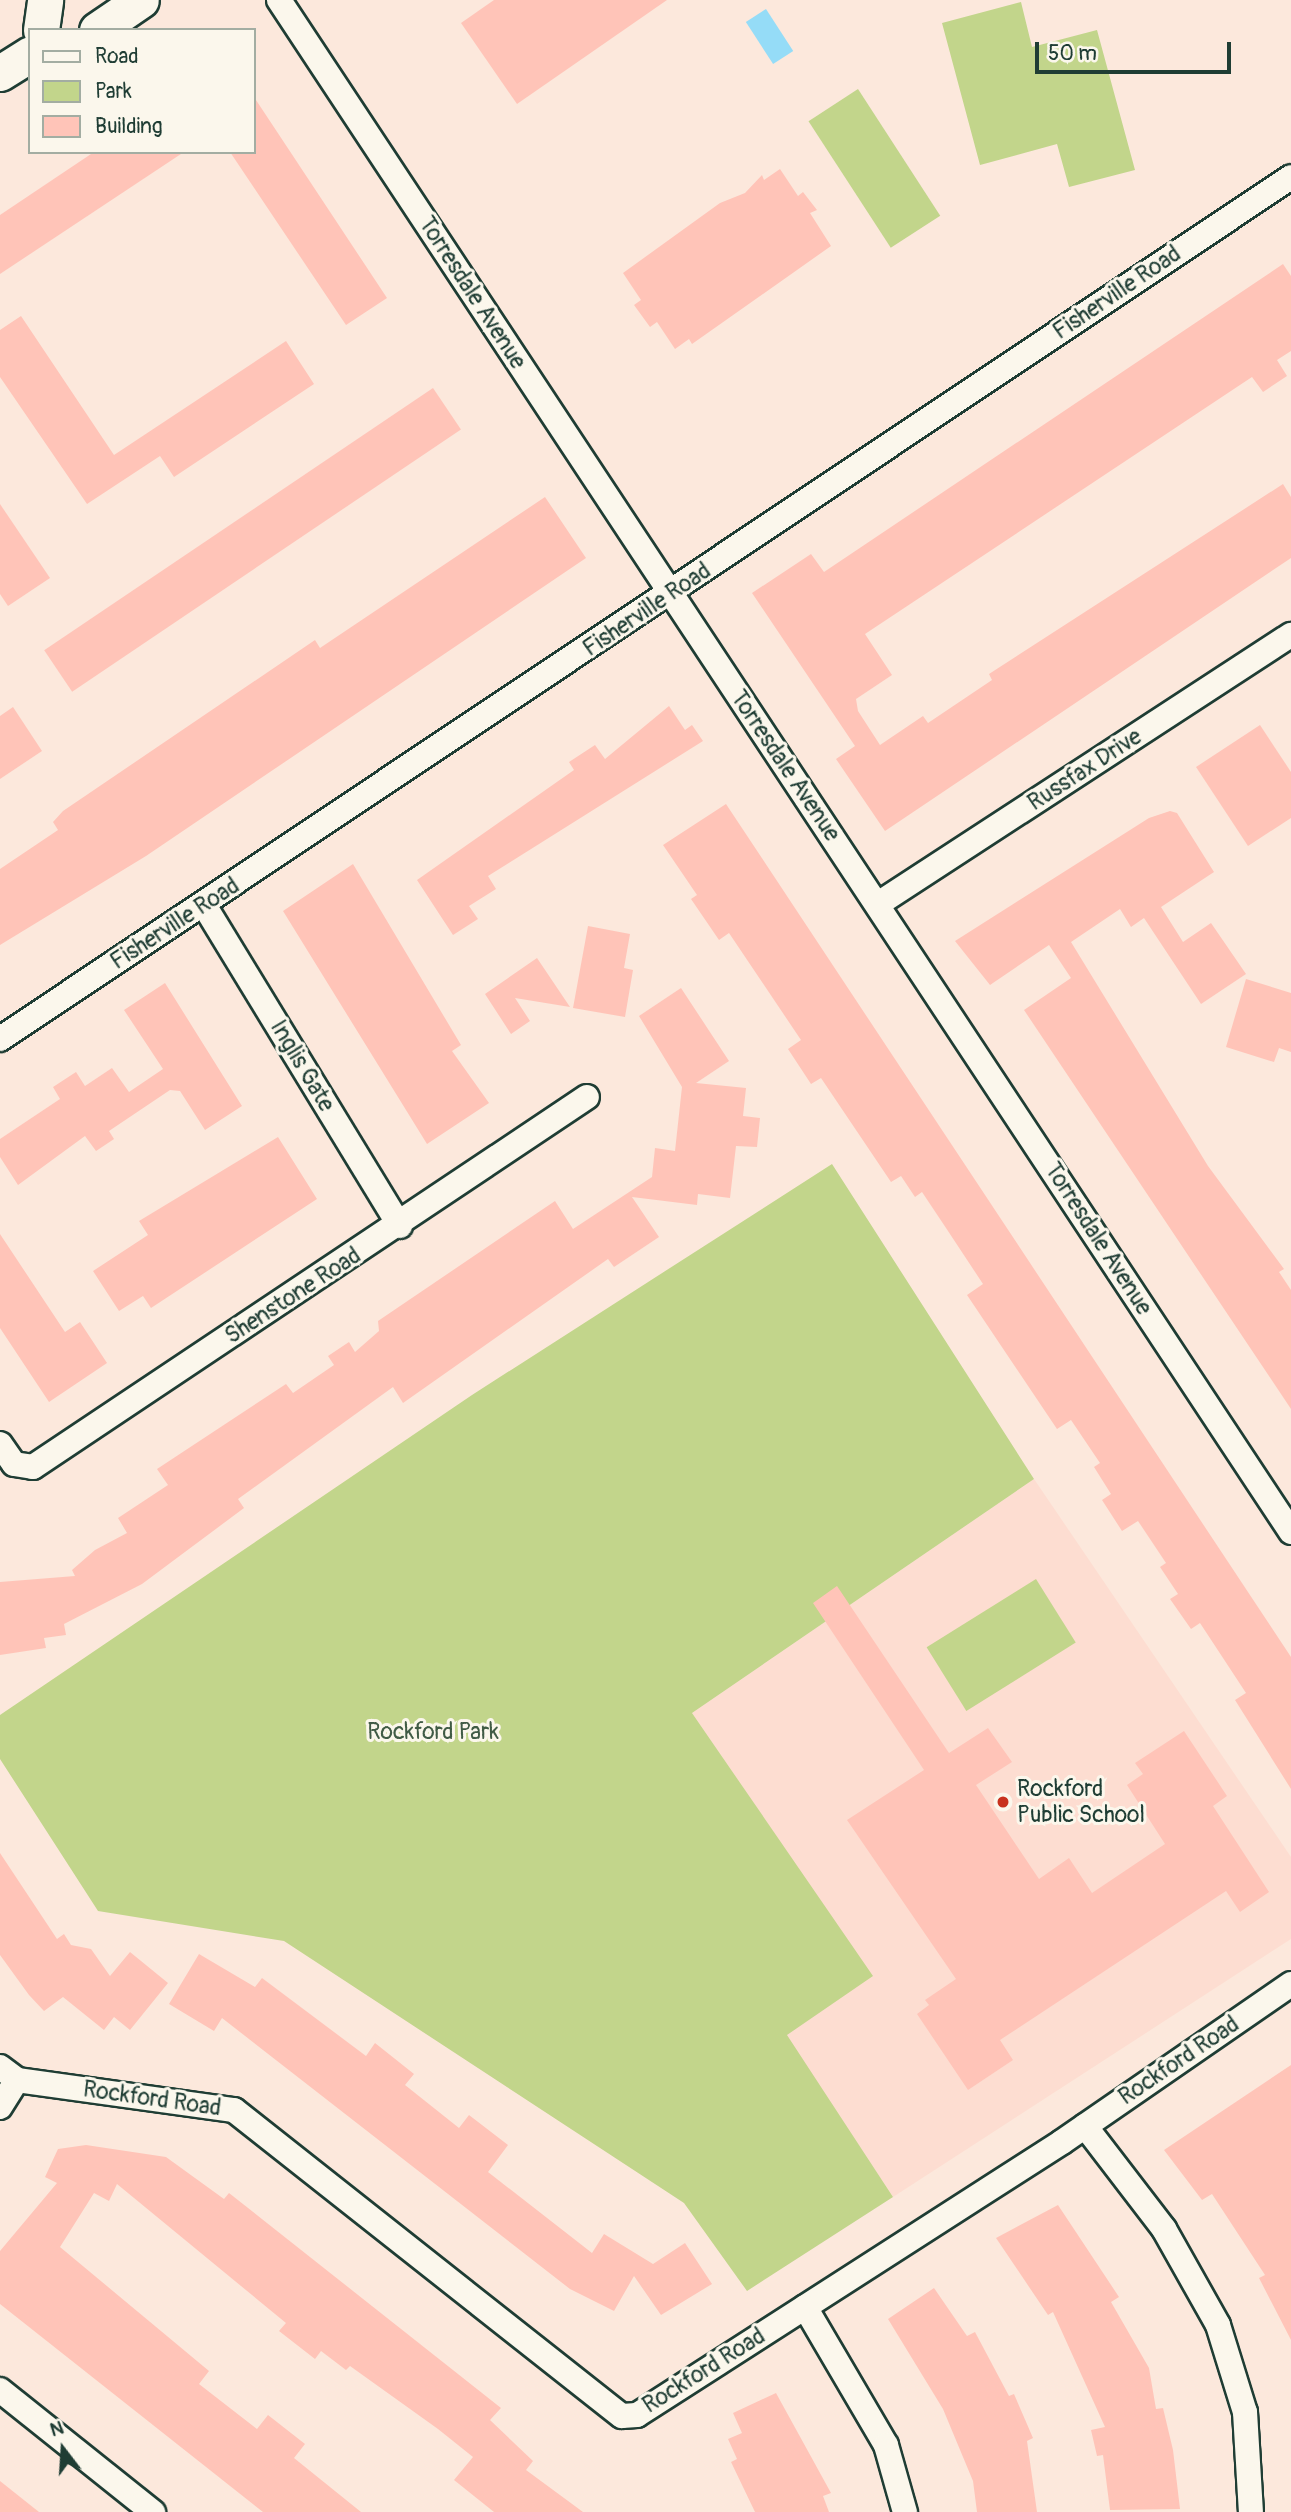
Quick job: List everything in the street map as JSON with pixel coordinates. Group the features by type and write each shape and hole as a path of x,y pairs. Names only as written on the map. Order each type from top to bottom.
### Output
{"main road":[{"path":"41,28 46,0"},
{"path":"100,28 141,0"},
{"path":"0,73 28,55"}],"street":[{"name":"Torresdale Avenue","path":"279,0 1291,1532"},
{"name":"Fisherville Road","path":"0,1039 1291,177"},
{"name":"Russfax Drive","path":"878,904 1288,643"},
{"name":"Inglis Gate","path":"204,905 400,1226"},
{"name":"Shenstone Road","path":"0,1444 14,1464 33,1467 400,1226 587,1097"},
{"name":"Rockford Road","path":"9,2073 234,2110 622,2416 637,2415 1085,2126 1291,1984"},
{"path":"0,2107 9,2073"},
{"path":"1085,2126 1164,2229 1218,2325 1245,2412 1251,2512"},
{"path":"805,2307 887,2445 905,2512"},
{"path":"0,2390 153,2512"}],"shaded area":[{"name":"Rockford Public School","path":"1034,1479 1291,1857 1291,1939 893,2197 786,2035 872,1976 692,1713"}],"green space":[{"path":"1021,2 1032,47 1097,30 1135,170 1069,187 1057,144 980,165 942,23"},
{"path":"858,89 940,216 891,248 809,121"},
{"name":"Rockford Park","path":"832,1164 1034,1479 692,1713 873,1976 787,2035 893,2197 747,2291 684,2203 284,1941 98,1911 0,1759 0,1715 472,1395"},
{"path":"1036,1579 1076,1643 966,1711 927,1647"}],"water":[{"path":"766,9 793,51 773,64 746,22"}],"building":[{"path":"494,0 667,0 517,104 461,23"},
{"path":"256,100 387,298 346,325 231,154 256,154"},
{"path":"91,154 181,154 0,274 0,215"},
{"path":"780,169 798,196 803,192 817,210 810,213 831,246 692,344 689,339 675,349 657,322 650,327 634,305 641,300 623,273 720,203 745,193 762,175 764,180"},
{"path":"1283,264 1291,276 1291,351 1277,360 1287,376 1263,392 1252,377 865,634 892,675 856,699 858,711 880,745 923,716 928,723 992,680 989,674 1283,484 1291,497 1291,558 885,831 836,759 855,746 752,593 811,554 824,572"},
{"path":"21,316 114,455 286,341 314,384 174,477 160,456 87,504 0,377 0,330"},
{"path":"433,388 461,429 72,692 44,650"},
{"path":"545,497 586,558 146,856 0,945 0,869 58,830 53,822 63,811 315,640 320,648"},
{"path":"0,504 50,578 8,606 0,594"},
{"path":"669,706 685,730 692,725 703,741 488,876 496,889 469,906 478,919 453,935 417,880 574,770 569,762 595,745 605,759"},
{"path":"13,707 42,751 0,779 0,716"},
{"path":"1260,725 1291,772 1291,818 1248,846 1196,767"},
{"path":"726,804 1291,1657 1291,1789 1235,1700 1246,1693 1200,1623 1191,1629 1170,1599 1178,1594 1160,1567 1166,1563 1138,1521 1122,1531 1102,1500 1111,1494 1094,1467 1100,1463 1071,1420 1057,1429 967,1295 983,1284 922,1192 915,1197 901,1176 891,1182 821,1078 811,1084 788,1049 801,1040 729,933 719,940 691,899 697,895 663,845"},
{"path":"1170,811 1177,813 1214,872 1161,907 1183,942 1211,923 1246,974 1201,1004 1144,918 1131,927 1120,909 1071,942 1208,1166 1284,1269 1279,1272 1291,1290 1291,1409 1024,1010 1071,978 1049,945 990,985 955,941 1149,818"},
{"path":"353,864 461,1045 452,1051 489,1103 427,1144 283,911"},
{"path":"588,926 630,934 624,968 633,970 625,1017 573,1008"},
{"path":"537,958 570,1007 515,998 530,1021 511,1034 485,994"},
{"path":"1246,979 1291,993 1291,1052 1279,1048 1274,1062 1226,1047"},
{"path":"165,983 242,1106 205,1130 180,1091 170,1090 109,1131 114,1139 96,1151 85,1136 18,1185 0,1157 0,1139 60,1099 53,1087 76,1072 85,1086 112,1068 129,1092 163,1069 124,1010"},
{"path":"681,988 729,1061 696,1083 746,1088 743,1116 760,1118 757,1147 736,1146 730,1198 698,1194 697,1205 632,1197 659,1237 614,1267 608,1259 403,1403 393,1387 238,1499 244,1508 142,1584 64,1624 66,1635 44,1638 46,1648 0,1655 0,1582 75,1576 72,1570 95,1550 127,1533 118,1518 168,1485 157,1469 286,1384 293,1393 334,1365 328,1356 349,1342 355,1352 379,1331 378,1321 555,1201 573,1229 652,1177 655,1148 675,1151 682,1087 639,1016"},
{"path":"278,1137 317,1199 151,1308 143,1296 119,1311 93,1271 148,1235 139,1221"},
{"path":"0,1234 65,1332 80,1322 107,1363 49,1402 0,1328"},
{"path":"837,1586 949,1753 988,1728 1012,1762 976,1785 1039,1879 1069,1858 1092,1893 1165,1844 1127,1785 1143,1774 1135,1763 1184,1731 1227,1796 1213,1806 1269,1892 1240,1912 1226,1891 1000,2040 1013,2060 968,2090 917,2014 929,2005 925,2000 956,1979 847,1820 924,1770 813,1603"},
{"path":"0,1853 57,1939 64,1934 71,1945 91,1949 110,1976 130,1952 168,1983 130,2030 114,2017 104,2030 63,1997 44,2011 29,1995 0,1955"},
{"path":"199,1954 255,1987 262,1978 366,2056 375,2043 414,2074 405,2085 459,2128 469,2115 508,2145 488,2172 592,2253 604,2234 653,2264 685,2243 712,2284 661,2315 634,2276 614,2311 570,2289 222,2018 214,2031 169,2004"},
{"path":"1291,2065 1291,2340 1259,2278 1265,2275 1212,2194 1202,2200 1164,2150"},
{"path":"86,2145 166,2157 224,2199 229,2193 501,2408 490,2420 533,2461 526,2470 583,2512 494,2512 454,2480 473,2457 438,2429 350,2366 346,2370 321,2351 315,2359 279,2331 286,2323 117,2184 109,2201 94,2193 60,2247 209,2371 199,2384 257,2429 268,2415 305,2444 294,2458 361,2512 263,2512 0,2304 0,2251 57,2183 45,2177 58,2149"},
{"path":"1058,2205 1119,2297 1111,2302 1149,2368 1156,2409 1163,2408 1173,2450 1180,2509 1110,2510 1103,2455 1097,2456 1091,2430 1105,2427 1053,2312 1048,2315 996,2238"},
{"path":"934,2288 967,2336 975,2332 1009,2396 1014,2394 1033,2438 1027,2441 1037,2512 977,2512 973,2481 943,2409 888,2319"},
{"path":"776,2393 831,2493 823,2496 829,2512 755,2512 731,2462 737,2459 728,2439 742,2433 733,2413"},
{"path":"0,2481 39,2512 0,2512"}],"place":[{"name":"Rockford Public School","path":"1003,1802"}]}
